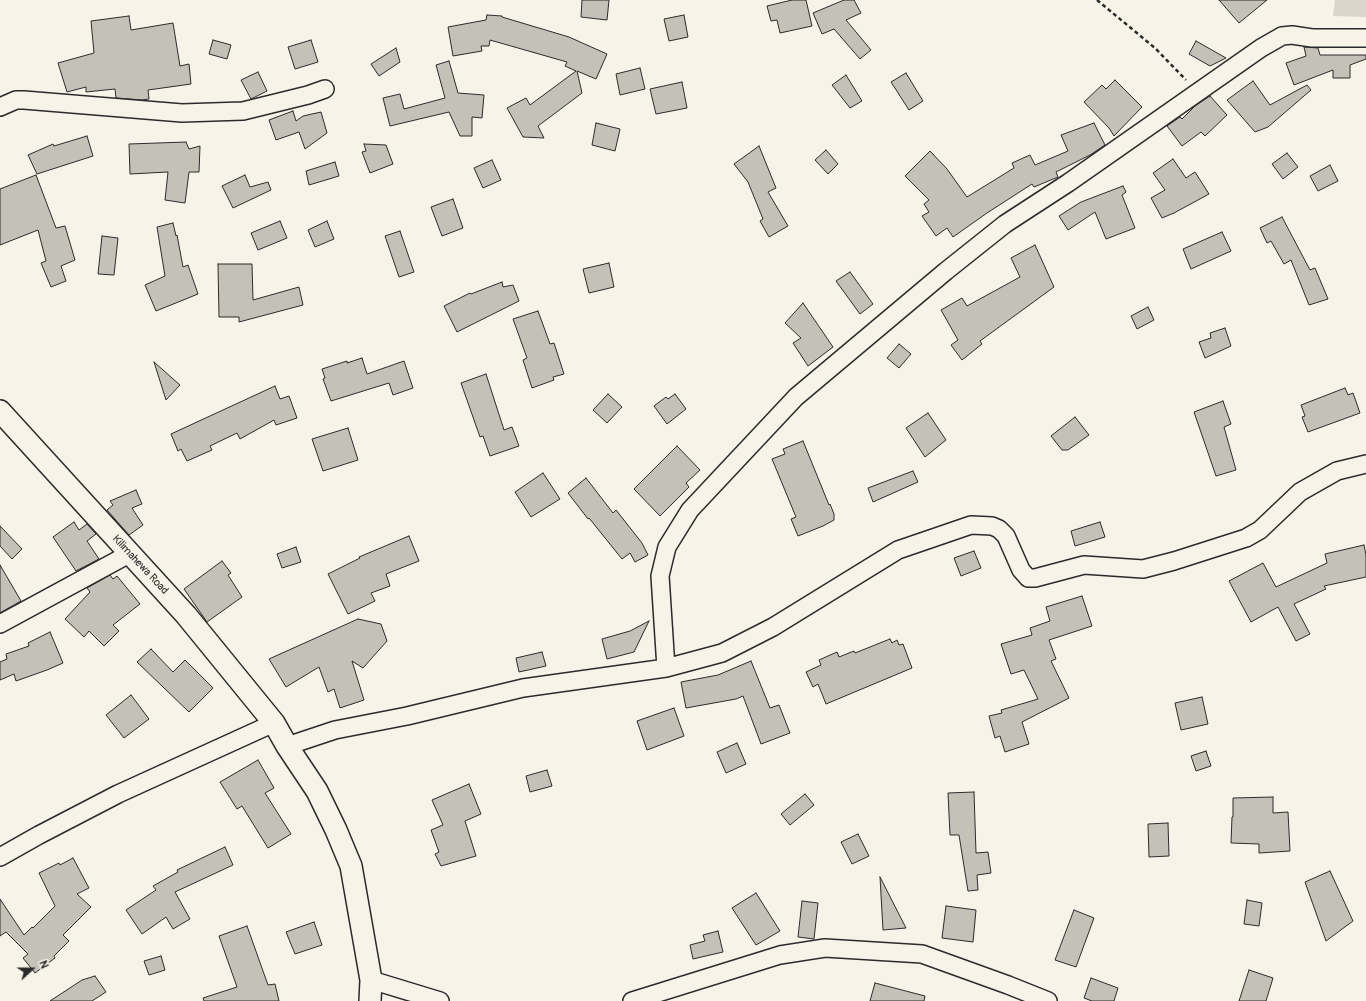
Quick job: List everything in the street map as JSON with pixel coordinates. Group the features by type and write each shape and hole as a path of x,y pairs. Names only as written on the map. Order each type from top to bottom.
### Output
{"street":[{"path":"666,668 660,576 667,547 690,510 796,397 946,271 1005,224 1068,183 1261,48 1282,36 1292,34 1312,38 1366,38"},
{"path":"0,107 16,100 24,100 182,113 243,111 308,95 325,89"},
{"name":"Kilimahewa Road","path":"0,411 186,615 274,723 287,746 317,791 336,830 351,866 371,980 370,1001"},
{"path":"287,746 335,730 407,716 523,688 666,668 722,653 773,627 898,550 971,525 992,526 999,529 1006,536 1021,570 1028,578 1035,578 1084,565 1143,569 1174,561 1246,538 1260,530 1300,492 1337,471 1366,464"},
{"path":"0,624 130,554"},
{"path":"0,857 118,794 274,723"},
{"path":"632,1001 780,954 825,948 922,954 1048,1001"},
{"path":"371,980 440,1001"}],"path":[{"path":"1097,0 1155,48 1187,81"}],"shaded area":[{"path":"1335,0 1366,0 1366,17 1333,16"}],"building":[{"path":"582,0 609,0 607,20 581,17"},
{"path":"792,0 806,0 812,26 780,33 777,20 771,21 767,6"},
{"path":"844,0 854,0 861,13 846,20 871,50 860,59 834,29 822,34 813,13"},
{"path":"1219,0 1267,0 1239,23"},
{"path":"487,15 502,16 569,37 607,54 596,79 577,71 582,93 538,126 544,138 523,137 507,108 526,98 530,105 576,71 565,66 567,62 490,40 489,46 481,46 482,51 453,56 448,27 486,20"},
{"path":"684,15 688,37 669,41 664,19"},
{"path":"129,16 131,30 173,23 180,66 189,64 191,84 148,90 149,99 142,100 116,98 115,89 86,92 86,87 67,92 58,63 94,53 91,21"},
{"path":"213,40 231,45 227,59 209,54"},
{"path":"311,40 318,62 295,69 288,47"},
{"path":"1196,41 1226,58 1210,66 1189,54"},
{"path":"1304,47 1318,48 1320,55 1366,55 1366,59 1350,65 1350,78 1333,78 1333,70 1294,85 1286,63 1306,56"},
{"path":"396,48 400,62 379,76 371,64"},
{"path":"449,61 458,93 484,95 482,118 472,117 472,136 460,136 449,112 390,126 383,98 400,94 404,109 445,98 436,65"},
{"path":"640,68 645,89 620,95 616,74"},
{"path":"258,72 267,91 251,99 241,80"},
{"path":"906,73 923,101 909,110 891,82"},
{"path":"846,75 862,101 850,108 832,85"},
{"path":"1115,80 1142,107 1114,136 1109,128 1084,102 1102,85 1106,89"},
{"path":"1253,81 1270,105 1307,85 1311,90 1268,127 1255,132 1227,100"},
{"path":"682,82 687,108 656,114 650,89"},
{"path":"1210,96 1227,115 1205,136 1201,132 1182,146 1167,126 1180,117 1182,119 1195,106"},
{"path":"293,111 296,121 303,116 321,112 327,133 305,149 299,132 276,140 269,120"},
{"path":"596,123 620,129 615,151 592,145"},
{"path":"1094,123 1105,145 1090,155 1056,172 1058,177 1034,187 1032,184 953,237 947,228 936,236 922,216 929,212 924,204 929,200 905,176 930,151 947,169 967,197 1014,168 1012,163 1030,155 1035,165 1068,151 1061,135"},
{"path":"87,136 93,156 37,174 28,155 53,144 54,146"},
{"path":"186,142 189,149 200,146 199,172 189,172 185,203 165,200 168,172 130,174 129,144"},
{"path":"364,144 386,145 393,164 370,173 362,152 366,151"},
{"path":"759,146 776,188 768,192 788,226 769,237 760,221 763,219 748,182 734,164"},
{"path":"826,150 838,164 828,174 815,160"},
{"path":"1287,153 1298,167 1283,179 1272,164"},
{"path":"1173,159 1186,178 1195,172 1209,194 1162,218 1151,198 1165,190 1153,173"},
{"path":"492,160 501,180 483,188 474,168"},
{"path":"335,162 339,176 309,185 306,171"},
{"path":"1330,165 1338,181 1318,191 1310,176"},
{"path":"36,175 56,228 65,226 75,260 61,266 66,281 51,287 41,263 46,261 38,230 0,245 0,189"},
{"path":"245,175 250,187 268,182 271,190 233,208 222,186"},
{"path":"1123,186 1126,192 1122,195 1135,228 1106,239 1095,212 1068,230 1059,216 1081,202"},
{"path":"453,199 463,228 442,236 431,207"},
{"path":"1282,217 1310,270 1315,268 1328,299 1309,305 1291,260 1284,264 1271,241 1267,243 1260,228"},
{"path":"280,221 287,238 258,250 251,233"},
{"path":"327,221 334,239 315,247 308,230"},
{"path":"173,223 176,236 177,235 183,267 188,265 198,294 156,311 145,285 165,276 157,227"},
{"path":"400,231 414,272 399,277 385,236"},
{"path":"1222,232 1231,251 1191,269 1183,249"},
{"path":"102,236 118,238 114,275 98,274"},
{"path":"1035,245 1054,287 980,341 982,344 962,360 951,345 958,340 941,310 962,298 967,306 1020,277 1011,258"},
{"path":"609,263 614,287 589,293 583,269"},
{"path":"218,264 252,264 253,300 299,287 303,305 239,322 239,317 219,317"},
{"path":"850,272 873,304 860,314 836,281"},
{"path":"502,282 503,287 513,285 519,301 457,332 444,306 470,293 471,294"},
{"path":"803,303 833,347 808,366 793,343 801,338 785,323"},
{"path":"1148,307 1154,320 1137,329 1131,316"},
{"path":"538,311 550,344 554,343 564,374 553,377 554,380 532,388 523,360 527,358 513,319"},
{"path":"1225,328 1231,346 1205,358 1199,342 1211,338 1210,333"},
{"path":"899,344 911,354 899,368 887,358"},
{"path":"362,358 367,374 404,361 413,388 393,395 389,383 331,401 323,379 325,378 322,369"},
{"path":"154,362 180,385 166,400"},
{"path":"486,374 504,430 512,427 519,446 490,456 483,436 480,437 461,383"},
{"path":"275,386 280,399 289,396 297,418 276,425 274,420 240,439 237,433 210,446 212,450 187,461 181,449 178,451 171,434"},
{"path":"1345,388 1348,395 1353,393 1360,413 1308,432 1302,417 1305,416 1301,405"},
{"path":"608,394 622,407 607,423 593,410"},
{"path":"675,394 686,409 667,424 654,406 666,397 668,399"},
{"path":"1223,401 1231,424 1224,427 1236,470 1216,476 1194,412"},
{"path":"928,413 946,440 925,457 906,428"},
{"path":"1075,417 1089,435 1068,450 1062,450 1051,436"},
{"path":"348,428 358,460 323,471 312,439"},
{"path":"803,441 834,514 834,520 798,536 791,519 796,517 772,459 785,454 783,449"},
{"path":"677,446 700,470 686,483 689,487 660,516 634,489"},
{"path":"913,471 918,482 873,502 868,488"},
{"path":"543,473 560,499 531,517 515,492"},
{"path":"586,478 613,513 616,510 642,543 648,555 635,562 630,553 622,559 589,518 588,519 568,493"},
{"path":"136,490 142,504 132,508 143,525 129,535 107,510 113,505 110,501"},
{"path":"74,522 79,530 87,524 96,534 87,541 99,559 76,571 53,537"},
{"path":"1100,522 1105,537 1075,546 1071,531"},
{"path":"0,526 22,549 12,559 0,546"},
{"path":"409,536 419,561 386,574 390,586 371,593 375,601 348,614 328,574 360,558 359,557"},
{"path":"1364,545 1366,555 1366,577 1324,586 1326,589 1294,604 1310,634 1296,641 1278,607 1251,622 1229,581 1263,563 1276,587 1327,563 1325,554"},
{"path":"296,547 301,562 282,568 277,554"},
{"path":"974,551 981,568 961,576 954,558"},
{"path":"222,561 231,573 228,575 242,597 207,622 184,589"},
{"path":"0,565 21,601 0,613"},
{"path":"110,575 113,579 117,576 140,604 113,625 119,631 104,646 89,631 84,637 65,619 90,592 87,588"},
{"path":"1082,596 1092,626 1049,640 1056,659 1051,661 1069,698 1022,722 1029,744 1005,752 1000,736 995,738 989,716 1002,713 1001,710 1038,699 1024,670 1011,674 1001,644 1032,635 1030,628 1050,621 1046,607"},
{"path":"358,619 381,624 387,641 363,668 352,661 364,700 340,708 334,689 328,692 319,667 286,687 269,659"},
{"path":"649,621 634,652 607,659 602,639 630,631"},
{"path":"50,632 63,663 16,681 14,674 0,680 0,662 7,659 6,654 29,646 28,643"},
{"path":"890,639 892,643 897,640 899,645 903,644 912,668 826,704 818,684 813,687 806,672 821,665 819,660 837,652 839,657 854,651 855,653"},
{"path":"151,649 173,672 185,660 213,688 189,712 137,662"},
{"path":"542,652 546,666 519,672 516,658"},
{"path":"751,661 770,708 779,705 790,733 761,744 743,696 736,699 686,708 681,682 718,675"},
{"path":"131,695 149,719 124,738 106,715"},
{"path":"1202,697 1208,724 1181,730 1175,703"},
{"path":"674,708 684,736 647,750 637,721"},
{"path":"737,743 746,764 726,773 717,752"},
{"path":"1206,751 1211,766 1196,771 1191,756"},
{"path":"258,760 274,788 265,793 291,834 268,848 242,806 237,809 220,782"},
{"path":"547,770 552,786 530,792 526,776"},
{"path":"469,784 481,814 465,821 476,856 441,866 435,854 439,852 431,830 443,825 432,800"},
{"path":"974,792 976,853 988,852 991,873 977,875 978,890 968,891 959,835 950,835 948,793"},
{"path":"805,794 814,805 790,825 781,814"},
{"path":"1273,797 1273,813 1288,812 1290,851 1259,853 1259,844 1231,843 1233,798"},
{"path":"1168,823 1169,856 1149,857 1148,824"},
{"path":"858,834 869,856 852,864 841,842"},
{"path":"225,847 233,865 175,892 190,919 173,929 166,917 142,934 126,910 156,890 153,886 178,872 177,870"},
{"path":"73,858 89,888 77,894 91,907 63,935 69,941 54,956 55,958 35,973 23,958 28,954 6,932 0,936 0,899 24,935 55,906 39,873"},
{"path":"1330,871 1353,921 1326,941 1305,882"},
{"path":"880,877 906,928 883,930"},
{"path":"756,893 780,931 756,945 732,908"},
{"path":"1247,900 1262,903 1259,926 1244,924"},
{"path":"802,901 818,903 814,939 798,937"},
{"path":"946,906 976,910 973,942 942,938"},
{"path":"1074,910 1094,918 1076,967 1055,960"},
{"path":"314,922 322,945 295,954 286,932"},
{"path":"247,926 268,985 275,984 279,1001 204,1001 203,998 237,987 219,936"},
{"path":"718,931 723,952 693,959 690,945 705,941 703,935"},
{"path":"161,956 165,970 149,975 144,961"},
{"path":"1249,970 1273,978 1266,1001 1239,1001"},
{"path":"95,976 106,992 92,1001 50,1001 82,980"},
{"path":"1091,978 1118,988 1114,1001 1092,1001 1084,998"},
{"path":"875,983 925,996 924,1001 870,1001"}]}
